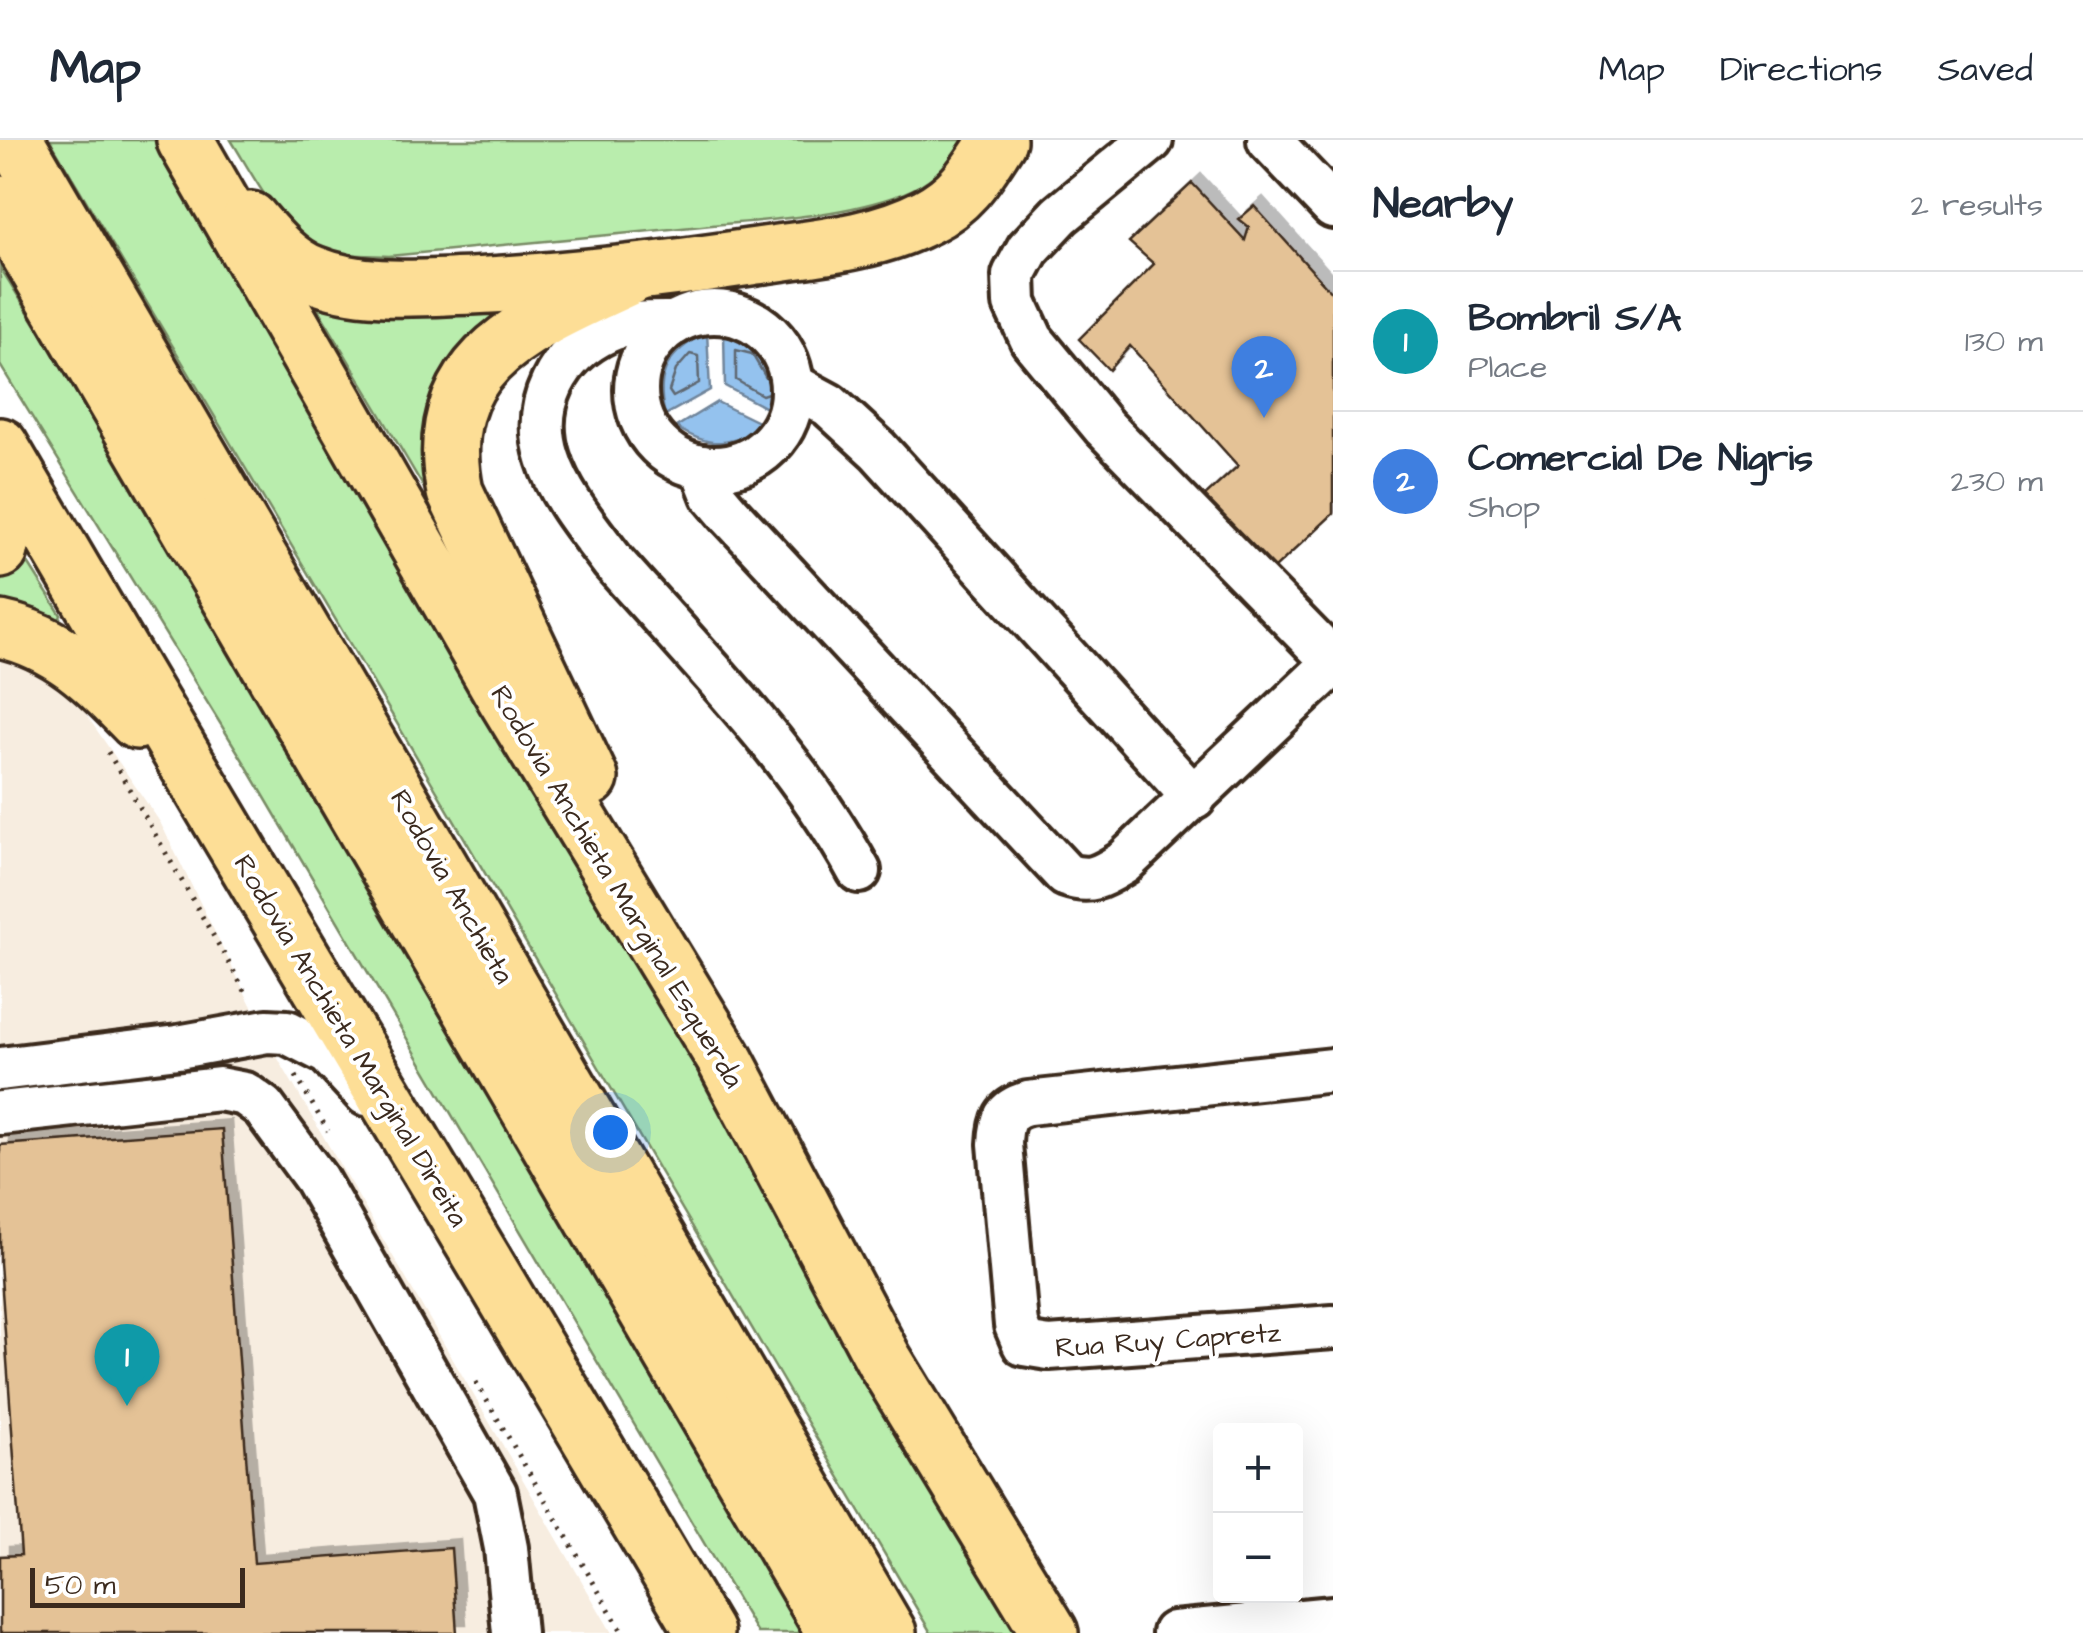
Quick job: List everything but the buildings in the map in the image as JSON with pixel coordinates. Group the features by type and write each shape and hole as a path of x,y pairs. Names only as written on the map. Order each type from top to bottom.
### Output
{"highway":[{"name":"Rodovia Anchieta","path":"15,140 888,1633"},
{"path":"193,153 283,256 311,274 356,285 422,288 635,274 825,246 898,229 952,201 972,183 993,144"},
{"name":"Rodovia Anchieta Marginal Esquerda","path":"193,153 506,700 723,1056 884,1360 1050,1633"},
{"name":"Rodovia Anchieta","path":"0,204 835,1633"},
{"path":"635,274 514,338 474,372 464,386 452,425 451,473 468,524 723,1056"},
{"name":"Rodovia Anchieta Marginal Direita","path":"0,446 704,1633"},
{"path":"0,505 4,533 0,550"},
{"path":"0,629 50,647 88,671 198,785"}],"street":[{"path":"702,467 713,495 1066,876 1096,880 1123,862 1333,663 1066,385 1032,340 1015,303 1014,275 1028,248 1060,215 1151,140"},
{"path":"1269,140 1333,207"},
{"path":"675,322 649,346 636,378 639,413 656,443 685,462 702,467 737,464 767,447 787,419 792,385 782,352 758,326 743,318 709,312 675,322 609,329 576,349 557,372 546,395 541,429 548,460 589,530 614,562 800,776 833,824 858,871"},
{"path":"792,385 829,405 878,450 1194,798"},
{"path":"234,844 294,994 267,1031"},
{"path":"0,1069 178,1047 267,1031 287,1032 328,1053 418,1150"},
{"name":"Rua Ruy Capretz","path":"1333,1070 1028,1103 1013,1106 1001,1124 1016,1325 1024,1344 1049,1348 1333,1327"},
{"path":"0,1113 218,1089 246,1094 263,1107 334,1210 495,1493 506,1548 514,1633"},
{"path":"1174,1633 1333,1618"}],"path":[{"path":"105,746 267,1031"}],"shaded area":[{"path":"0,650 63,681 160,822 276,1055 612,1633 0,1633"}],"green space":[{"path":"50,140 154,140 755,1150 1023,1633 931,1633"},
{"path":"231,140 963,140 938,173 921,185 851,208 772,220 389,256 336,252 305,240 280,216"},
{"path":"0,267 210,604 802,1633 757,1633 247,767 0,365"},
{"path":"299,277 520,294 483,340 465,557"},
{"path":"21,552 61,615 58,624 37,609 0,602 0,581"}],"water":[{"path":"707,332 710,390 665,415 662,387 668,365 683,347"},
{"path":"724,332 753,345 770,361 777,382 777,414 725,386"},
{"path":"717,402 766,426 721,442 700,439 676,427"}],"place":[{"name":"Comercial De Nigris","path":"1264,418"},
{"name":"Bombril S/A","path":"127,1406"}]}
